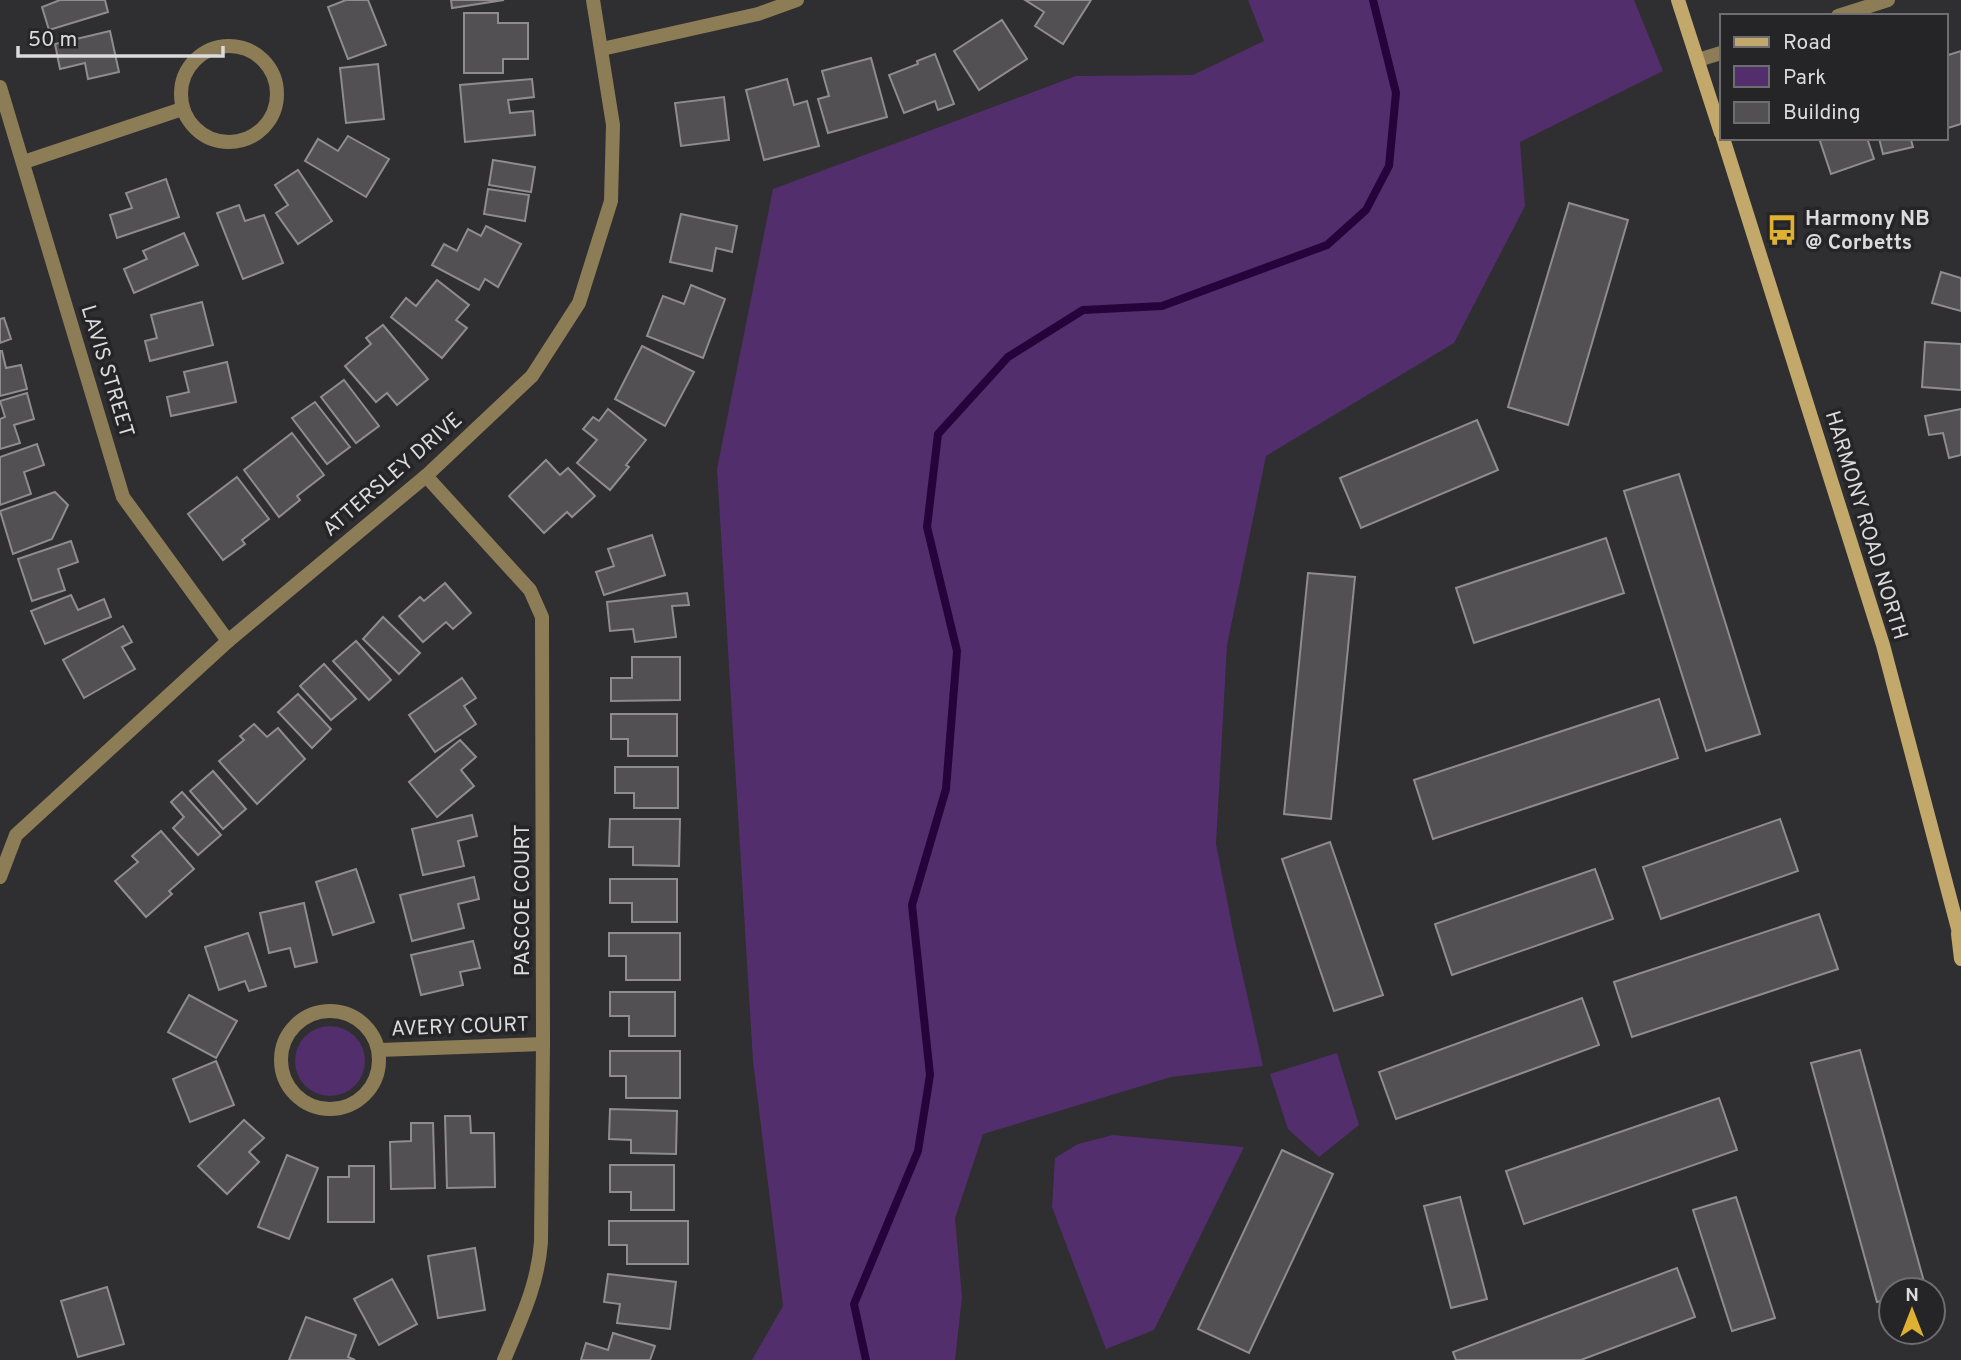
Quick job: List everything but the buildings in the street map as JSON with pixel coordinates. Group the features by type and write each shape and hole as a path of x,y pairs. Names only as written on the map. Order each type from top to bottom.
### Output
{"main road":[{"path":"1678,0 1720,130"},
{"name":"HARMONY ROAD NORTH","path":"1724,140 1883,645 1959,935 1961,959"}],"street":[{"name":"ATTERSLEY DRIVE","path":"0,877 16,835 228,641 426,476 532,376 579,303 611,201 613,125 593,0"},
{"path":"602,50 758,14 797,0"},
{"path":"1844,14 1888,0"},
{"path":"236,45 251,51 265,61 274,75 276,106 264,126 245,139 215,141 201,134 189,123 182,109 180,93 183,77 191,63 204,52 219,46 236,45"},
{"path":"1698,60 1720,53"},
{"name":"LAVIS STREET","path":"0,87 123,497 228,641"},
{"path":"24,162 182,109"},
{"name":"PASCOE COURT","path":"426,476 530,590 542,617 543,1044 539,1267 534,1289 505,1360"},
{"name":"AVERY COURT","path":"333,1010 349,1014 363,1022 373,1035 379,1050 380,1067 375,1082 358,1100 336,1109 320,1108 304,1102 292,1091 284,1077 281,1062 283,1045 290,1031 302,1019 317,1012 333,1010"},
{"name":"AVERY COURT","path":"379,1050 543,1044"}],"green space":[{"path":"1248,0 1634,0 1663,71 1520,142 1525,206 1454,343 1266,456 1227,645 1216,844 1263,1066 1171,1077 983,1134 955,1218 962,1297 955,1360 752,1360 783,1306 753,1061 717,469 773,189 1076,76 1193,75 1264,41"},
{"path":"330,1026 355,1036 365,1061 355,1086 330,1096 305,1086 295,1061 305,1036"},
{"path":"1337,1053 1359,1125 1319,1157 1288,1129 1270,1074"},
{"path":"1113,1135 1244,1147 1154,1330 1106,1349 1052,1207 1055,1158 1078,1144"}],"waterway":[{"path":"866,1360 854,1304 918,1151 930,1075 912,905 946,789 957,651 927,527 938,434 1008,357 1083,310 1162,306 1327,245 1366,210 1389,166 1396,93 1373,0"}],"place":[{"name":"Harmony NB @ Corbetts","path":"1782,230"}]}
